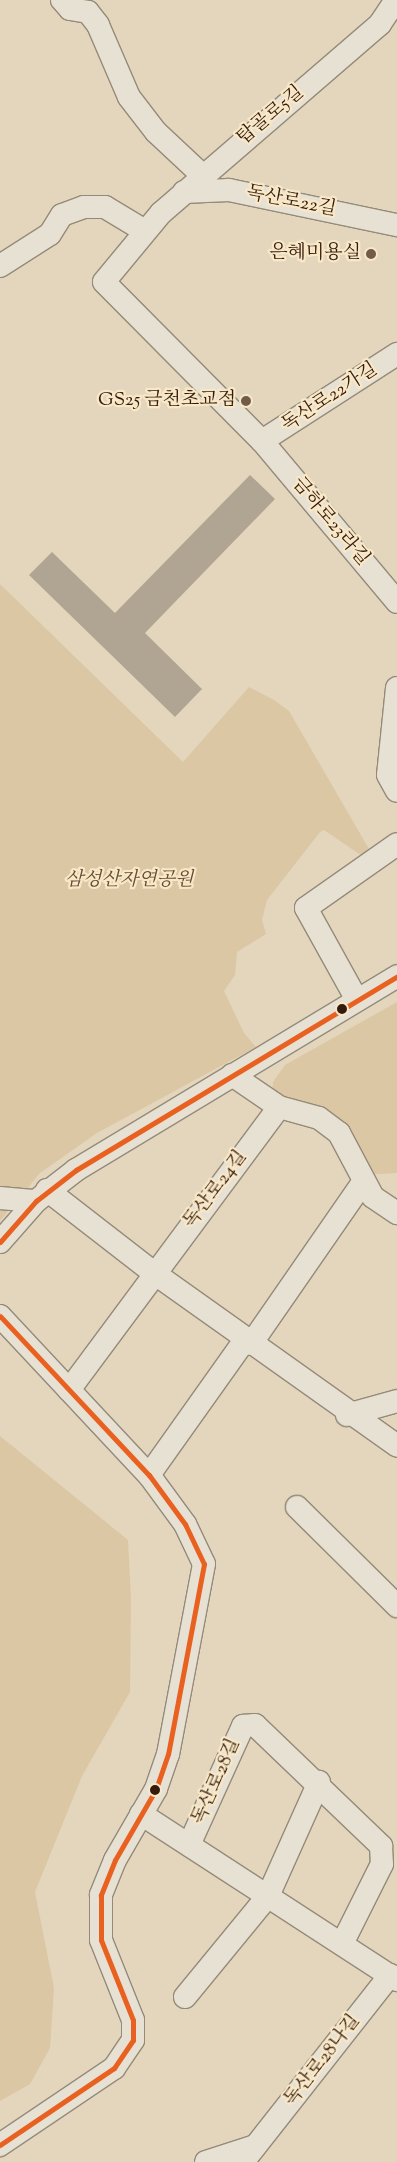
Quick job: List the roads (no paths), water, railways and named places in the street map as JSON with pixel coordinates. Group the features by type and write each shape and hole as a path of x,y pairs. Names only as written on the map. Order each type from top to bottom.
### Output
{"street":[{"path":"62,0 70,9 88,12 98,24 129,97 156,132 202,175"},
{"name":"탑골로5길","path":"262,441 104,282 145,231 184,192 380,24 396,0"},
{"name":"독산로22길","path":"184,192 228,190 397,225"},
{"path":"0,266 50,234 62,215 84,207 105,207 145,231"},
{"name":"독산로22가길","path":"262,441 397,354"},
{"name":"금하로23라길","path":"262,441 397,602"},
{"path":"397,688 388,775 397,791"},
{"path":"357,1000 306,908 397,844"},
{"path":"0,1242 42,1195 232,1075 397,976"},
{"path":"232,1075 279,1107 319,1118 339,1133 373,1197 397,1213"},
{"name":"독산로24길","path":"69,1390 279,1107"},
{"path":"149,1475 364,1181"},
{"path":"0,1198 42,1195 154,1273 347,1414 397,1446"},
{"path":"0,1316 149,1475 198,1548 204,1581 168,1754 141,1814 115,1860 98,1920 105,1956 132,2020 133,2040 114,2068 0,2145"},
{"path":"347,1414 397,1401"},
{"path":"297,1507 397,1606"},
{"name":"독산로28길","path":"189,1845 243,1726 255,1725 270,1735 381,1846 382,1864 342,1944"},
{"path":"185,1997 268,1896 318,1782"},
{"name":"독산로28길","path":"141,1814 394,1977"},
{"name":"독산로28나길","path":"206,2162 249,2154 394,1977"}],"place":[{"name":"은혜미용실","path":"371,254"},
{"name":"GS25 금천초교점","path":"246,401"}],"park label":[{"name":"삼성산자연공원","path":"129,881"}]}
